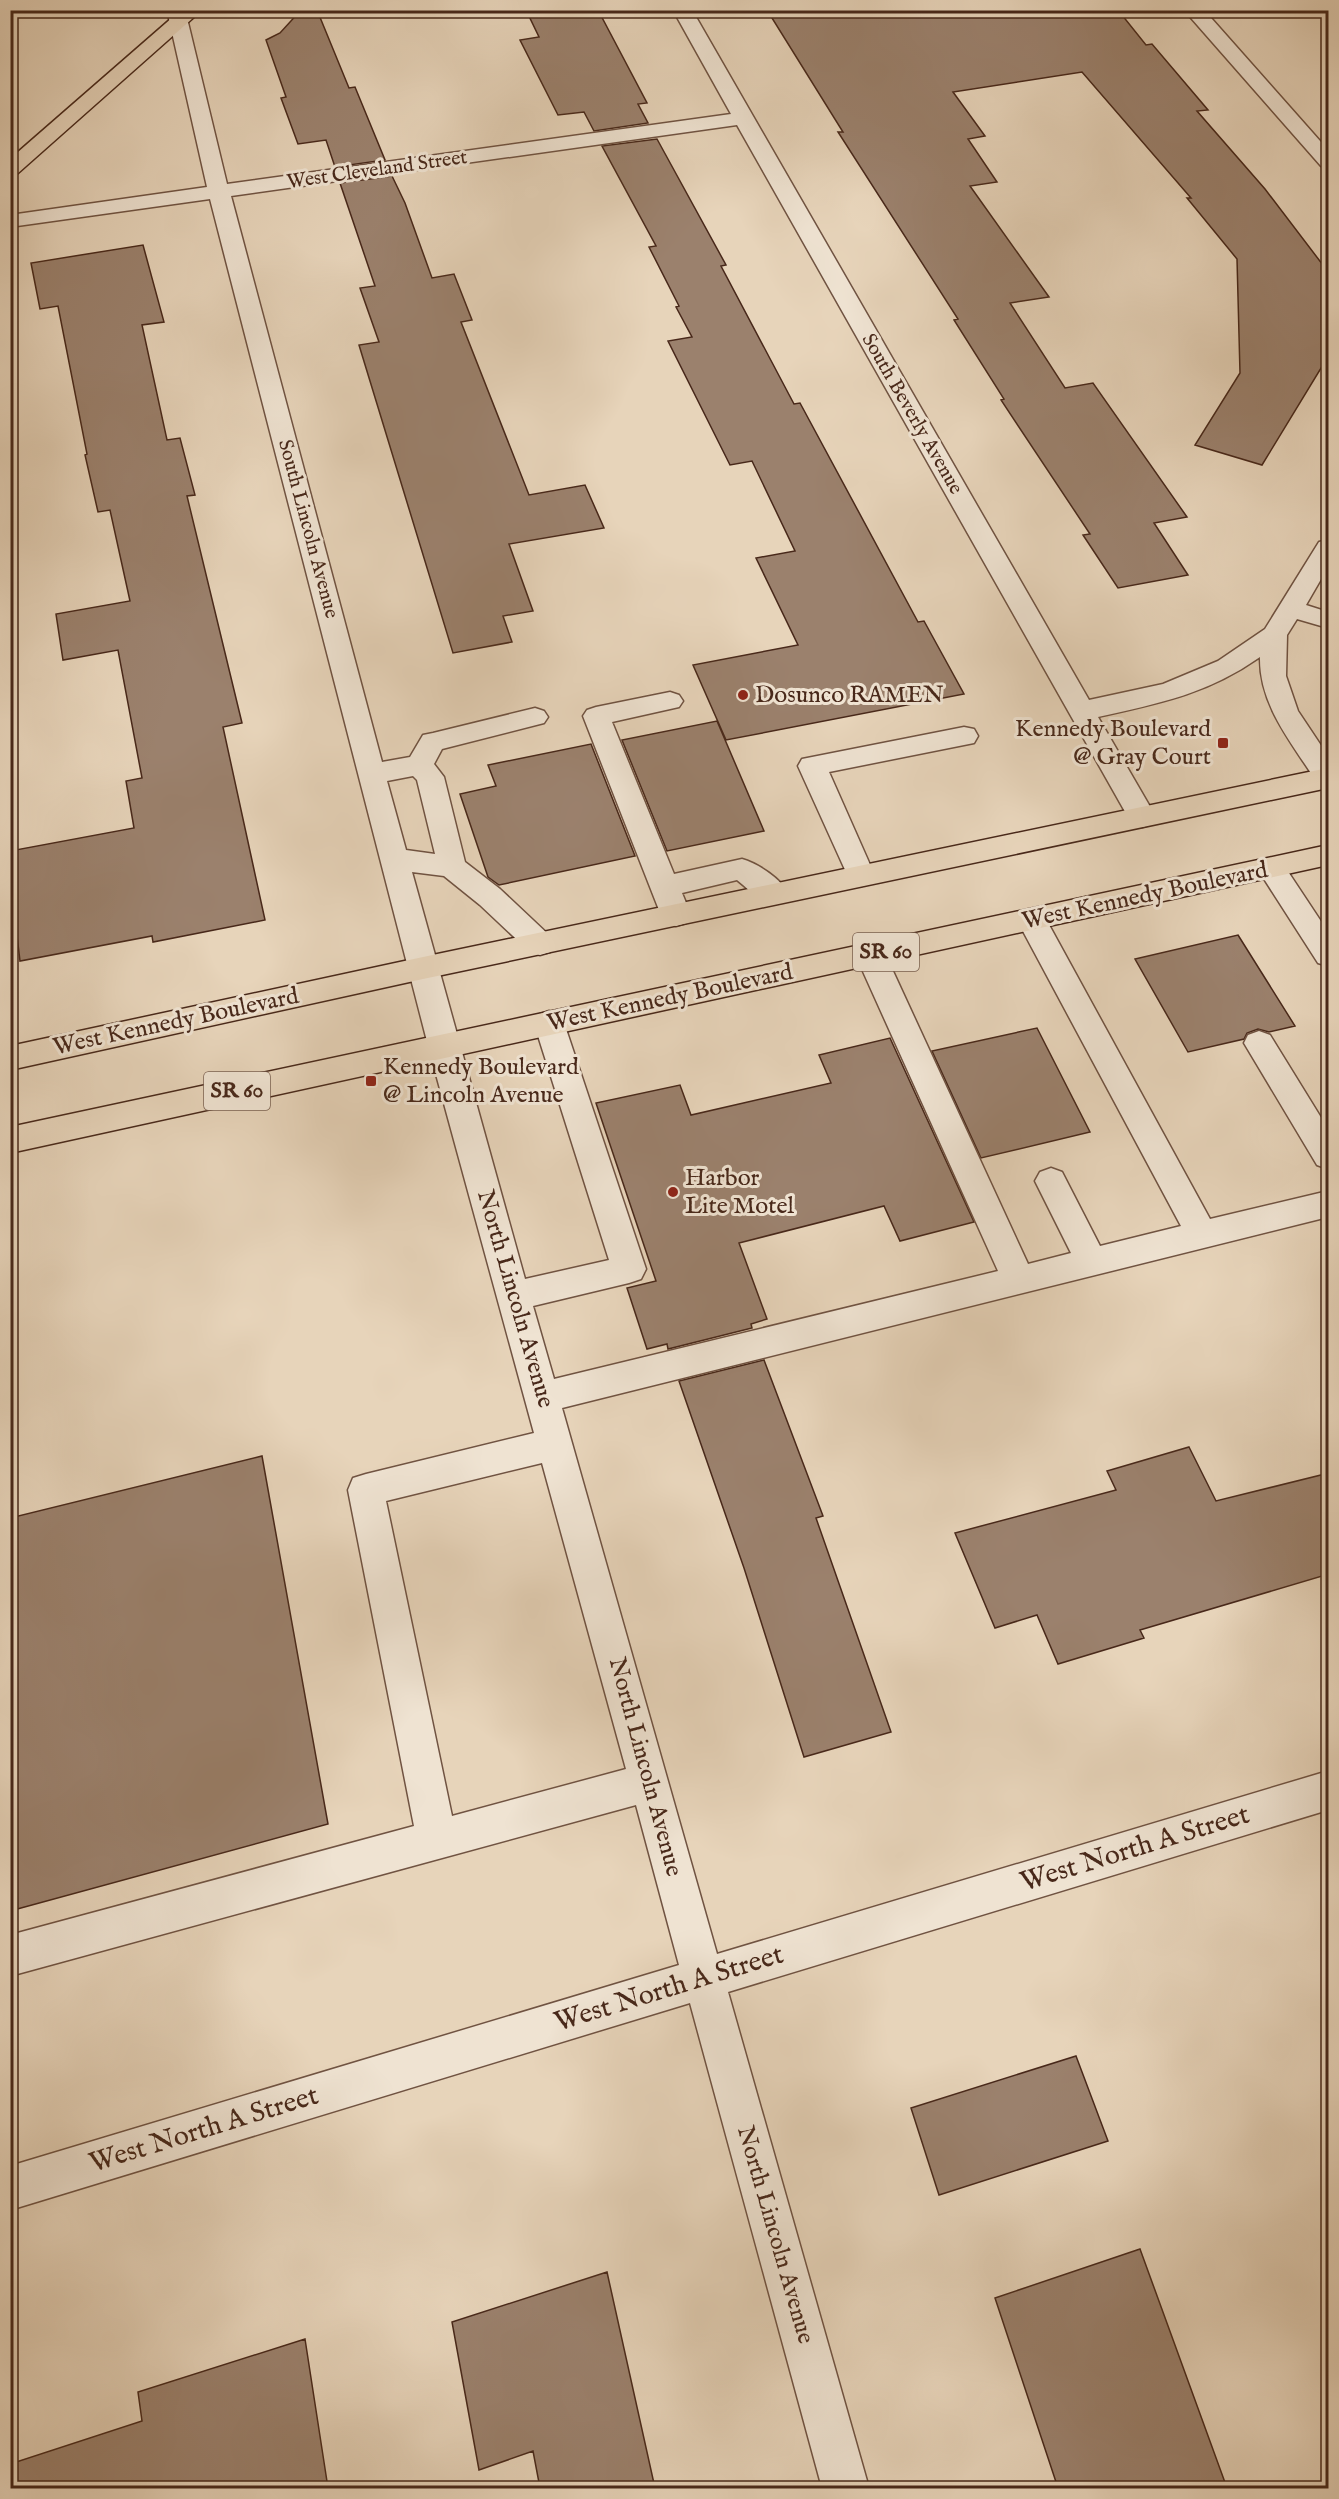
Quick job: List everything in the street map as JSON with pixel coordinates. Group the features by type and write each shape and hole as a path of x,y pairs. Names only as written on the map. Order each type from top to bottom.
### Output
{"main road":[{"path":"10,170 183,14"},
{"name":"West Kennedy Boulevard","path":"10,1058 423,968 1329,778"},
{"name":"West Kennedy Boulevard","path":"10,1140 871,956 1329,855"}],"street":[{"name":"South Beverly Avenue","path":"682,10 1142,817"},
{"path":"1193,10 1329,162"},
{"name":"South Lincoln Avenue","path":"183,14 219,192 443,1046"},
{"name":"West Cleveland Street","path":"10,221 743,118"},
{"path":"1082,711 1170,692 1227,667 1274,635 1329,548"},
{"path":"1291,609 1329,620"},
{"path":"1274,635 1273,676 1285,712 1329,778"},
{"path":"670,701 596,716 676,915"},
{"path":"452,867 425,771 433,742 535,717"},
{"path":"861,876 812,766 964,736"},
{"path":"372,774 425,771"},
{"path":"394,859 452,867 490,897 540,944"},
{"path":"1271,868 1329,956"},
{"path":"665,886 742,869 775,894"},
{"path":"1032,920 1202,1235"},
{"path":"871,956 1018,1280"},
{"path":"514,1296 629,1269 549,1023"},
{"path":"1260,1043 1329,1156"},
{"name":"North Lincoln Avenue","path":"443,1046 543,1397 846,2488"},
{"path":"1052,1181 1091,1262"},
{"path":"543,1397 1329,1204"},
{"path":"437,1840 366,1490 556,1444"},
{"path":"10,1956 650,1782"},
{"name":"West North A Street","path":"10,2188 1329,1790"}],"building":[{"path":"301,10 317,10 349,88 355,87 385,160 335,167 326,140 298,144 281,98 286,97 266,40 280,33"},
{"path":"526,10 598,10 647,103 638,104 648,123 594,131 584,112 558,115 520,40 539,37"},
{"path":"767,10 1118,10 1146,45 1152,44 1208,110 1197,111 1265,189 1329,273 1329,355 1262,465 1195,445 1240,373 1237,259 1187,198 1191,198 1082,72 953,92 985,136 968,139 997,182 970,186 1049,297 1010,303 1065,388 1093,383 1187,517 1154,523 1188,575 1118,588 1083,535 1090,534 1001,400 1004,399 954,320 958,319 838,132 843,132"},
{"path":"657,139 726,265 721,266 794,404 800,403 918,622 924,621 964,694 726,740 693,665 798,645 756,558 795,551 752,461 730,465 668,341 692,337 649,247 656,246 602,146"},
{"path":"392,176 405,203 432,278 454,274 472,320 461,322 529,495 585,485 604,528 509,544 533,611 503,616 512,642 453,653 359,345 379,342 360,288 375,286 340,183"},
{"path":"143,245 164,322 142,325 167,440 180,438 195,495 187,496 242,723 223,727 265,920 153,942 152,936 20,961 10,877 10,851 134,828 126,781 142,778 118,650 63,660 56,614 130,601 110,510 98,512 85,455 87,454 58,306 40,309 31,263"},
{"path":"717,721 764,831 667,851 622,740"},
{"path":"591,744 635,856 499,885 488,877 460,794 496,786 488,765"},
{"path":"1238,935 1295,1026 1269,1032 1258,1029 1247,1033 1244,1039 1188,1052 1135,959"},
{"path":"1037,1028 1090,1132 981,1158 932,1051"},
{"path":"890,1038 974,1222 900,1241 884,1206 739,1243 767,1319 751,1324 752,1328 668,1349 667,1344 647,1349 627,1288 656,1281 596,1103 680,1085 691,1115 831,1083 819,1055"},
{"path":"764,1360 823,1516 816,1518 891,1732 804,1757 744,1568 679,1381"},
{"path":"1189,1447 1216,1501 1329,1473 1329,1574 1140,1630 1144,1638 1058,1664 1037,1615 995,1628 955,1533 1116,1490 1107,1471"},
{"path":"262,1456 328,1824 10,1911 10,1518"},
{"path":"1076,2056 1108,2141 939,2195 911,2108"},
{"path":"1140,2249 1227,2488 1058,2488 995,2298"},
{"path":"607,2272 655,2488 540,2488 533,2451 479,2470 452,2322"},
{"path":"305,2339 328,2488 10,2488 10,2464 142,2421 138,2392"}],"place":[{"name":"Dosunco RAMEN","path":"743,695"},
{"name":"Kennedy Boulevard @ Gray Court","path":"1223,743"},
{"name":"Kennedy Boulevard @ Lincoln Avenue","path":"371,1081"},
{"name":"Harbor Lite Motel","path":"673,1192"}]}
